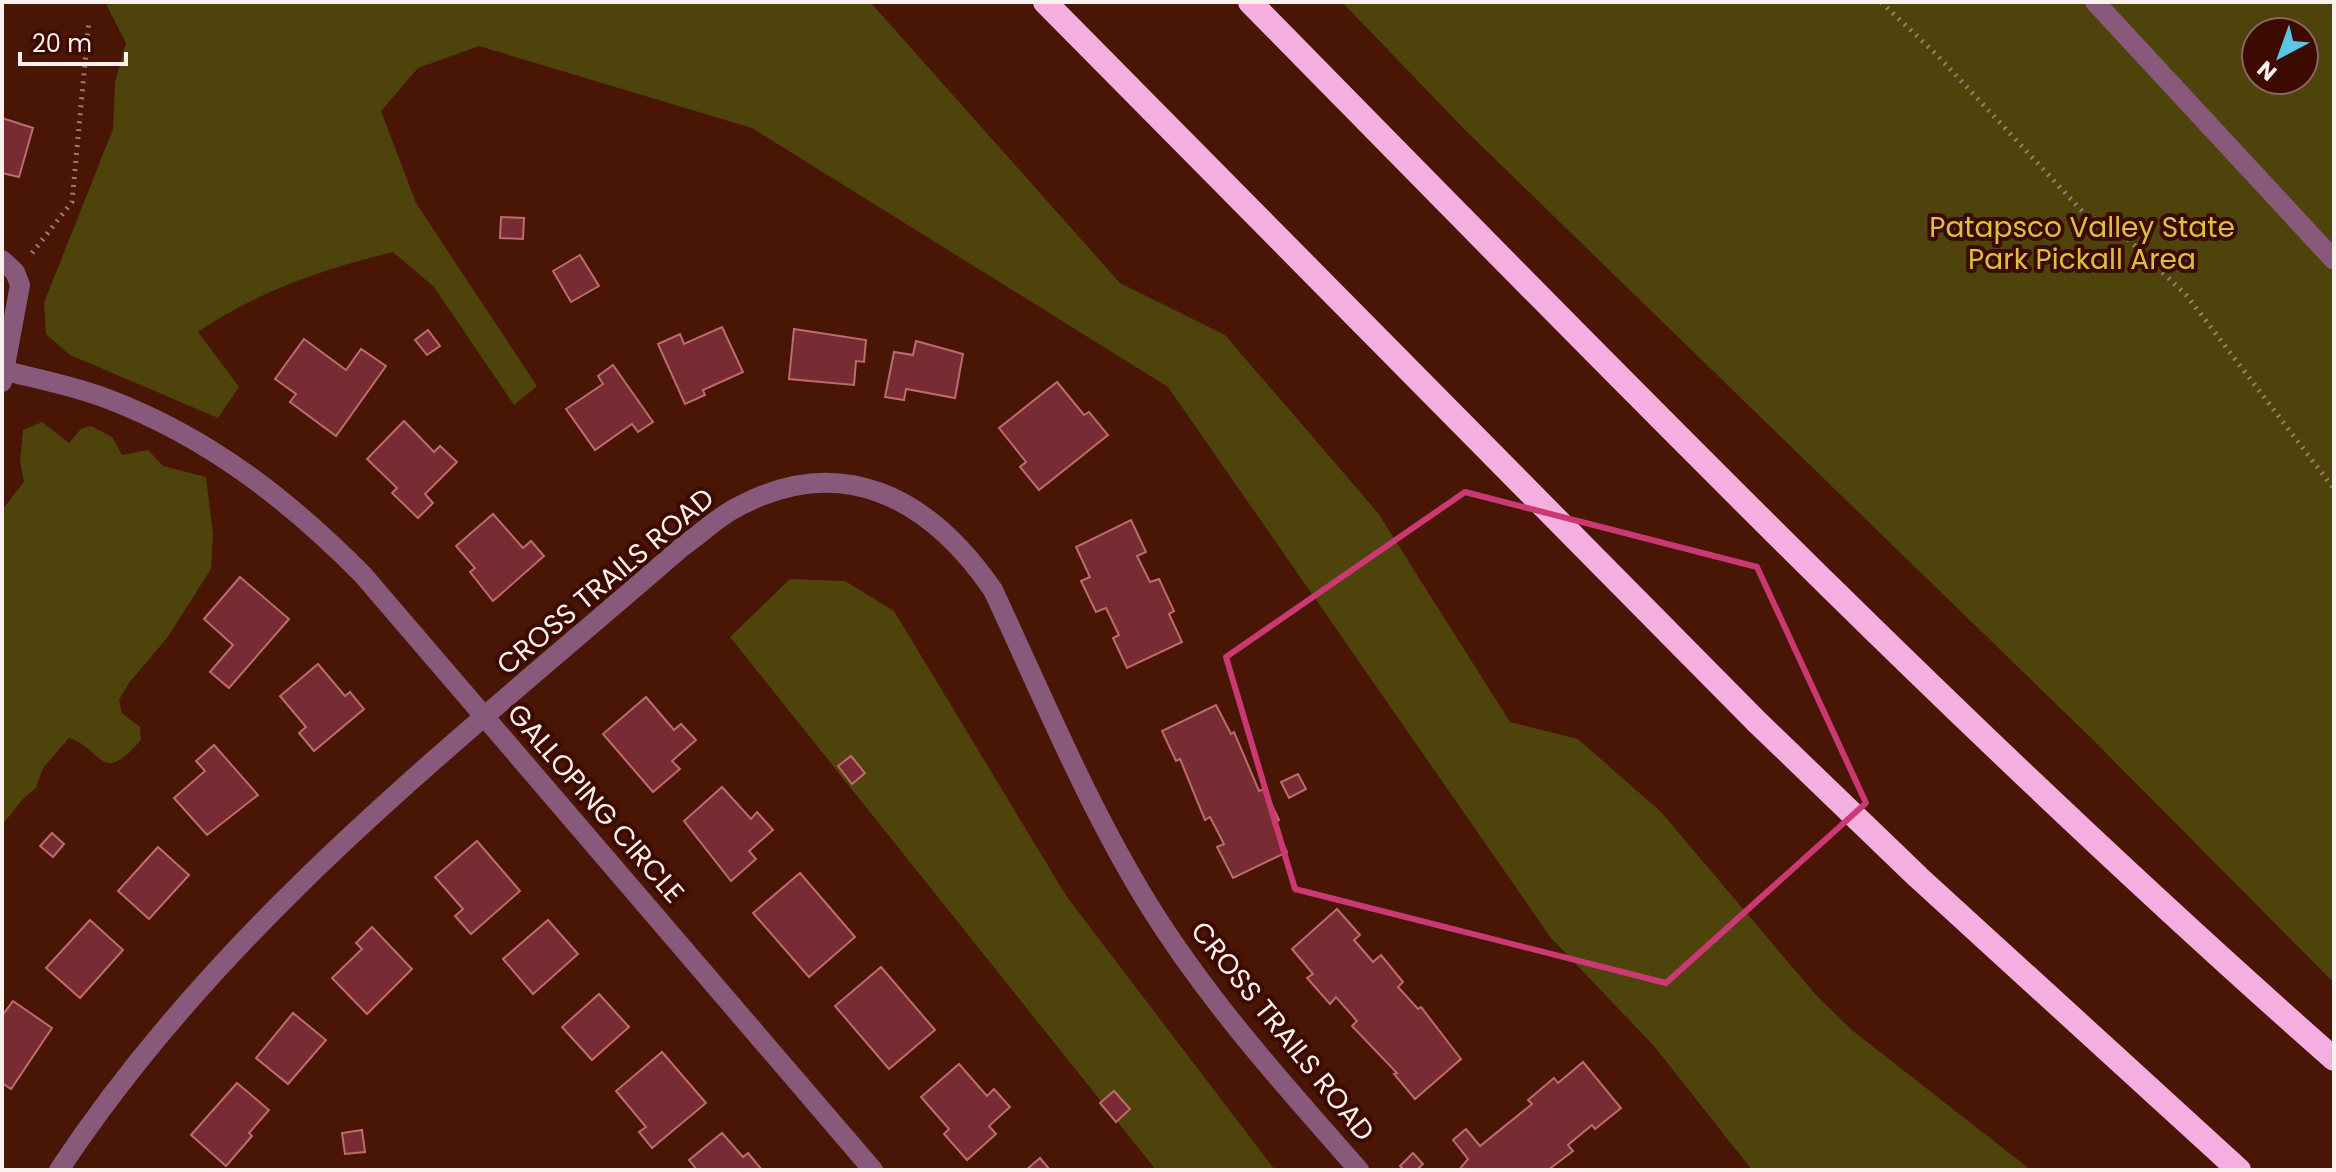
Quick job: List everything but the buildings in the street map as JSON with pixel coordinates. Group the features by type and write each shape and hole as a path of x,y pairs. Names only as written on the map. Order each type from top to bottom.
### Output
{"highway":[{"path":"1045,2 1757,722 1918,877 2239,1170"},
{"path":"1250,2 1656,415 2014,768 2197,938 2334,1059"}],"street":[{"path":"2095,2 2334,260"},
{"path":"3,375 20,285 8,266"},
{"name":"GALLOPING CIRCLE","path":"3,375 107,399 182,432 244,469 303,517 363,575 873,1170"},
{"name":"CROSS TRAILS ROAD","path":"59,1170 97,1113 166,1024 253,927 332,849 682,547 732,510 773,492 815,483 855,484 894,496 936,523 967,553 984,578 1110,839 1151,908 1192,970 1252,1047 1359,1170"}],"path":[{"path":"1881,2 1937,55 2083,212 2129,240 2187,296 2334,489"},
{"path":"8,266 72,202 89,20"}],"highlighted area":[{"path":"1465,492 1757,567 1866,803 1666,983 1295,889 1226,657"}],"green space":[{"path":"105,2 870,2 1120,283 1225,335 1378,513 1510,722 1578,739 1661,812 1816,995 1853,1031 2031,1170 1752,1170 1654,1046 1551,938 1168,387 752,128 479,46 418,68 381,111 416,203 537,386 514,405 434,287 393,252 342,266 267,293 198,332 239,387 218,418 70,355 46,334 44,303 113,129 115,82 126,43"},
{"name":"Patapsco Valley State Park Pickall Area","path":"1342,2 2334,2 2334,983 2090,737 1466,131"},
{"path":"42,422 69,443 81,429 91,426 112,437 122,455 148,450 163,466 206,477 213,534 211,569 167,638 129,683 119,700 122,713 140,727 141,740 127,754 109,763 69,738 43,768 36,788 2,825 2,510 24,482 20,461 23,430"},
{"path":"790,579 845,581 894,611 1067,897 1275,1170 1156,1170 730,637"}]}
